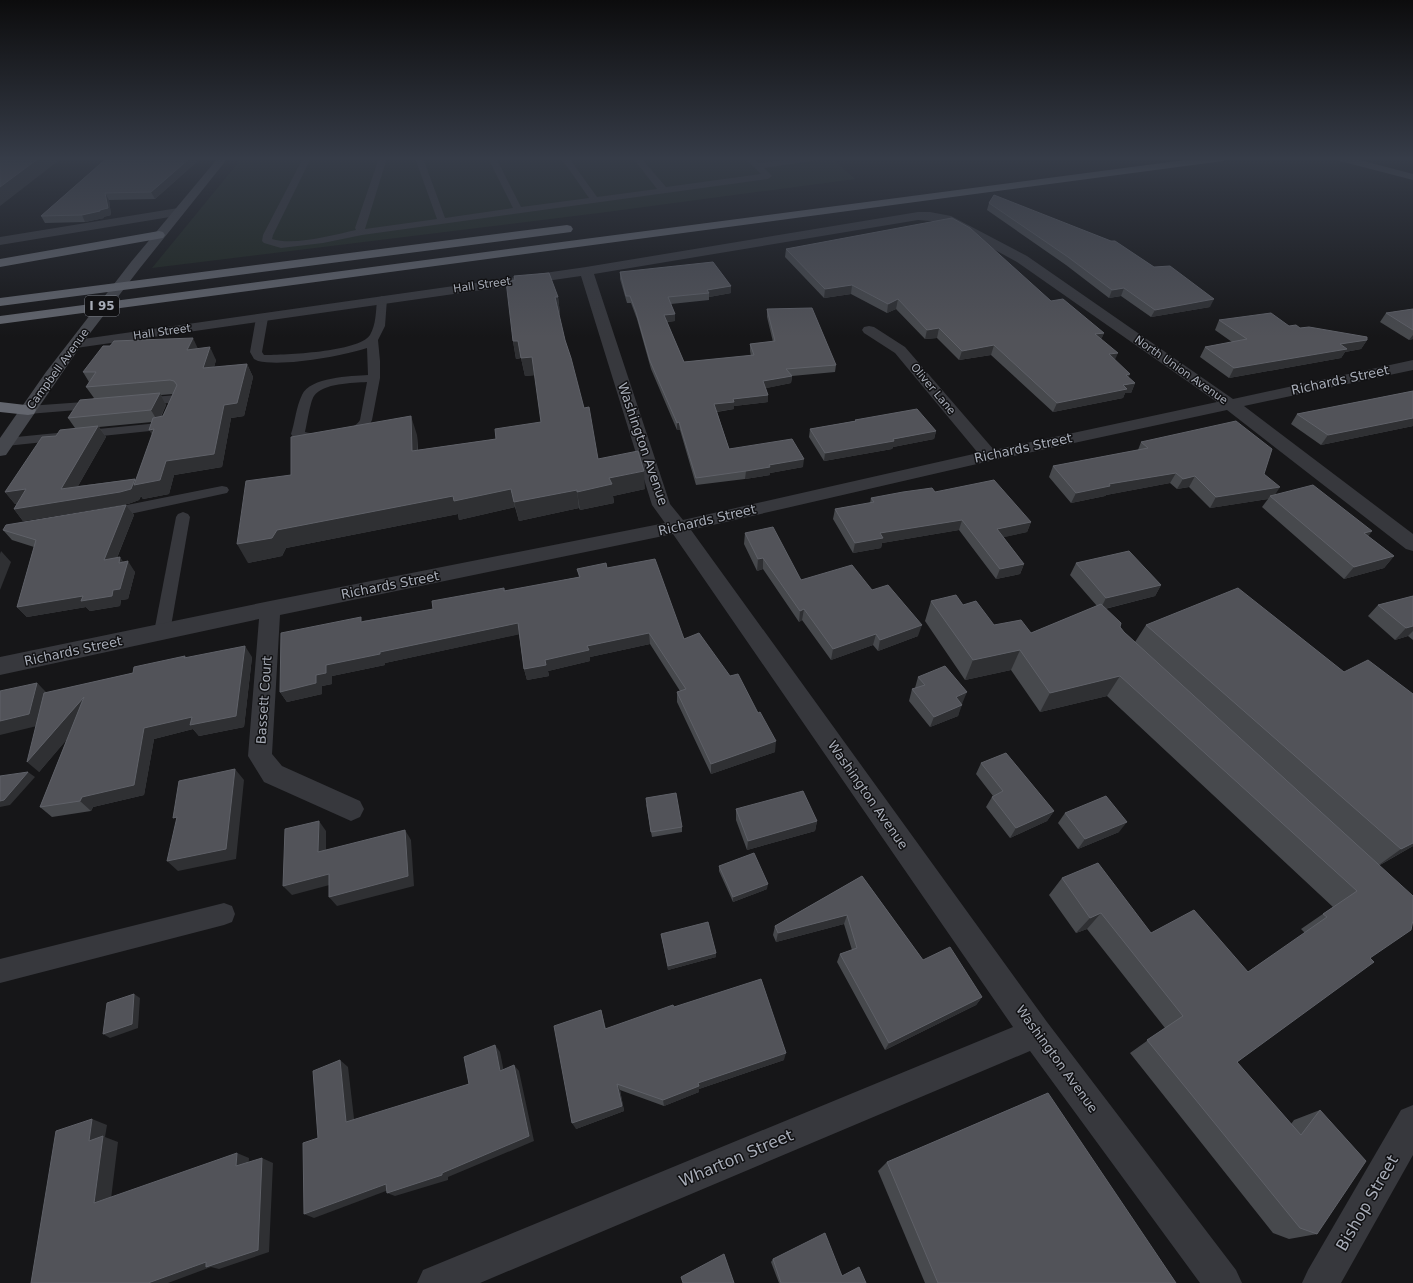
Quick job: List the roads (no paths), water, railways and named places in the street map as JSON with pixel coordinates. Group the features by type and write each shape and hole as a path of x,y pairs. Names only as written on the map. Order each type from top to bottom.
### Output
{"highway":[{"name":"I 95","path":"0,320 769,218"},
{"name":"I 95","path":"0,302 578,228"},
{"path":"0,263 159,235"},
{"path":"0,407 28,410"}],"main road":[{"name":"Campbell Avenue","path":"4,442 76,344 173,218"}],"street":[{"path":"0,241 142,218"},
{"name":"Hall Street","path":"76,344 586,271 907,218"},
{"name":"North Union Avenue","path":"941,218 1022,259 1230,404 1413,544"},
{"name":"Washington Avenue","path":"586,271 661,505 1036,1033 1223,1283"},
{"name":"Oliver Lane","path":"869,330 900,350 990,456"},
{"name":"Richards Street","path":"0,666 270,608 678,527 990,456 1413,365"},
{"name":"Bassett Court","path":"270,608 260,756 273,774 351,809"},
{"name":"Wharton Street","path":"436,1283 1036,1033"},
{"name":"Bishop Street","path":"1321,1283 1413,1122"}],"lane":[{"path":"277,218 268,235 267,241 281,245 323,240 362,232 464,218"},
{"path":"362,232 360,228 363,218"},
{"path":"262,318 256,352 258,356 262,358 294,358 353,349 363,346 372,340 379,327 382,299"},
{"path":"372,340 375,355 374,378 364,425 359,429 339,434 310,438 302,437 298,434 308,395 312,390 328,383 374,378"},
{"path":"4,442 164,426 177,399 131,402"},
{"path":"28,410 108,404"},
{"path":"90,516 128,510 154,503 222,490"},
{"path":"162,632 183,517"},
{"path":"0,971 224,914"}]}
